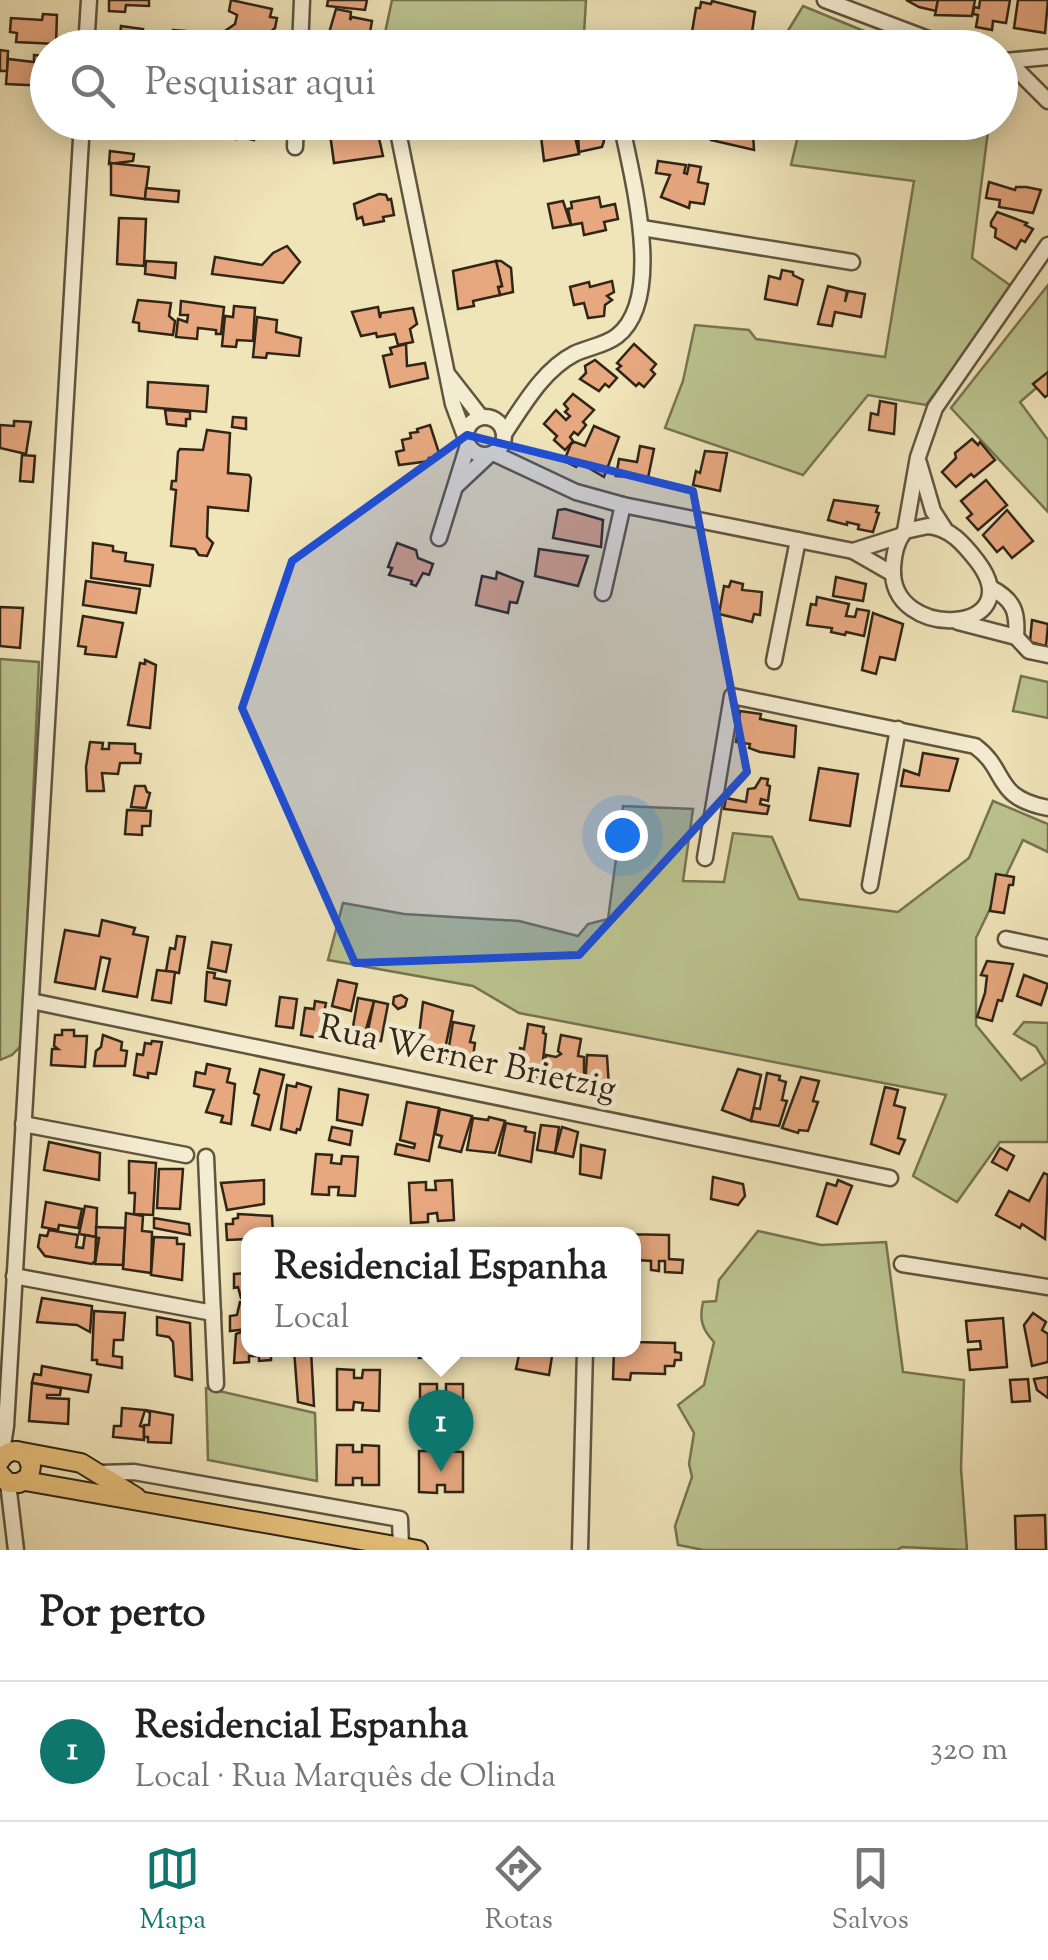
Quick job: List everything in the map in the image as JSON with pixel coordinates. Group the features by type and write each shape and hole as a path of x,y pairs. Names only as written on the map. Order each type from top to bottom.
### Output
{"main road":[{"path":"6,1469 68,1459 100,1473 145,1503"},
{"path":"6,1469 77,1490 409,1548"},
{"path":"77,1490 100,1473"}],"street":[{"path":"87,30 89,0"},
{"path":"301,30 302,0"},
{"path":"824,0 907,30"},
{"path":"844,0 869,15"},
{"path":"1018,60 1048,57"},
{"path":"1018,73 1048,101"},
{"path":"16,1550 6,1469 6,1426 81,140"},
{"path":"294,147 295,140"},
{"path":"400,140 453,404 467,442 477,453 491,454 576,492 623,505 854,552 893,574"},
{"path":"452,490 491,454 528,398 554,368 574,354 607,342 626,326 640,284 642,228 625,140"},
{"path":"642,228 852,262"},
{"path":"1044,655 1029,651 1016,637 915,611 899,597 893,574 918,457 935,408 1048,245"},
{"path":"449,376 537,473"},
{"path":"439,538 471,422 528,398"},
{"path":"918,457 933,511 986,572 991,588 988,605 976,616 958,622"},
{"path":"604,593 623,505"},
{"path":"854,552 918,527 944,528"},
{"path":"774,662 798,540"},
{"path":"991,588 1012,603 1017,618 1016,637"},
{"path":"705,858 732,696 976,746 1012,795 1048,808"},
{"path":"870,885 898,730"},
{"path":"1006,939 1048,948"},
{"name":"Rua Werner Brietzig","path":"31,1001 890,1178"},
{"path":"23,1124 186,1155"},
{"path":"206,1157 216,1384"},
{"path":"902,1264 1048,1288"},
{"path":"14,1276 213,1313"},
{"path":"580,1550 585,1357"},
{"path":"100,1473 134,1472 400,1518 409,1548"}],"highlighted area":[{"path":"467,435 693,491 747,772 579,955 355,963 242,708 292,561"}],"green space":[{"path":"392,0 586,0 584,30 386,30"},
{"path":"803,6 862,30 788,30"},
{"path":"797,140 987,140 972,258 1014,288 926,405 868,395 803,475 665,428 683,381 695,325 749,330 756,339 885,357 914,181 791,165"},
{"path":"1048,285 1048,378 1020,402 1048,440 1048,512 951,408"},
{"path":"0,659 39,662 22,1045 0,1060"},
{"path":"1021,676 1048,682 1048,718 1013,711"},
{"path":"993,801 1048,824 1048,852 1023,840 976,938 976,1025 1021,1080 1046,1063 1036,1047 1014,1034 1024,1022 1048,1023 1048,1142 1000,1142 957,1202 913,1176 946,1095 519,1013 473,986 328,960 343,903 404,914 519,921 578,936 588,924 608,919 623,806 693,809 683,881 724,882 733,833 772,837 799,899 898,912 969,858"},
{"path":"758,1231 821,1245 886,1242 903,1372 964,1380 961,1468 967,1550 704,1550 678,1545 675,1526 692,1477 689,1464 694,1433 678,1405 704,1385 714,1342 702,1324 703,1302 716,1301 719,1280"},
{"path":"206,1388 315,1413 317,1481 208,1460"}],"building":[{"path":"109,0 149,0 149,6 126,5 125,12 109,11"},
{"path":"231,0 272,9 270,17 277,18 275,28 226,30 235,24 237,15 229,11"},
{"path":"328,0 367,0 365,10 327,6"},
{"path":"906,0 938,0 936,11"},
{"path":"938,0 975,0 972,16 935,15"},
{"path":"980,0 1010,0 1006,23 993,21 992,30 976,27 978,15 973,14 974,7 979,8"},
{"path":"1018,0 1048,0 1045,33 1014,28"},
{"path":"712,1 755,12 752,30 692,30 696,8 700,8 701,2"},
{"path":"336,9 351,12 350,20 352,17 372,21 370,30 330,30"},
{"path":"43,14 57,15 56,30 30,30 30,43 16,42 17,33 10,32 11,18 42,20"},
{"path":"0,50 8,51 7,71 0,71"},
{"path":"8,59 30,62 30,85 6,84"},
{"path":"331,140 379,140 383,156 334,163"},
{"path":"541,140 580,140 576,141 579,154 544,161"},
{"path":"578,140 604,140 602,147 579,152"},
{"path":"711,140 753,140 754,150"},
{"path":"110,151 134,154 133,161 109,164"},
{"path":"658,161 686,165 687,174 689,165 701,167 698,182 708,184 704,204 690,202 689,208 661,197 670,175 656,173"},
{"path":"111,163 149,167 145,199 111,195"},
{"path":"989,182 1015,190 1041,190 1033,213 999,207 1000,200 986,198"},
{"path":"146,188 179,191 178,202 145,199"},
{"path":"379,194 391,199 394,215 364,225 362,217 357,219 354,204"},
{"path":"599,197 601,207 615,204 618,219 604,222 606,230 584,235 582,223 571,225 568,209 572,208 571,202"},
{"path":"563,201 571,225 553,228 548,204"},
{"path":"997,212 1033,229 1016,249 995,237 996,229 991,222"},
{"path":"119,218 146,219 144,266 117,264"},
{"path":"287,246 300,262 283,283 212,274 215,257 262,265"},
{"path":"146,261 176,263 175,278 145,274"},
{"path":"496,261 511,268 513,292 500,295 498,287 502,286"},
{"path":"496,261 502,286 498,287 500,295 458,309 453,271"},
{"path":"782,270 803,280 797,305 765,299 769,276 780,279"},
{"path":"612,281 614,292 607,296 612,300 605,305 604,316 588,318 584,303 574,305 570,287"},
{"path":"828,286 847,291 845,302 848,291 865,294 861,317 835,312 832,326 818,324"},
{"path":"138,300 171,303 173,335 139,331 139,323 133,322"},
{"path":"181,301 224,307 221,334 198,328 197,339 176,337 178,319 187,322 188,315 180,315"},
{"path":"234,306 255,308 253,341 237,340 236,347 222,346 225,316 233,317"},
{"path":"378,307 380,318 381,313 413,308 417,324 410,329 413,342 398,345 395,334 361,336 352,312"},
{"path":"257,317 277,320 276,332 301,338 299,356 267,353 266,358 253,357"},
{"path":"406,344 407,366 425,363 428,378 390,387 383,356 392,354 390,348"},
{"path":"634,344 656,364 651,370 655,374 644,387 639,383 636,386 617,369 621,366 617,363"},
{"path":"595,360 617,378 599,391 580,379 586,373 585,366"},
{"path":"1048,372 1048,395 1045,397 1033,384"},
{"path":"148,382 208,386 206,412 147,407"},
{"path":"573,394 594,410 578,435 574,432 570,437 573,441 565,450 544,424 556,410 566,420 570,416 564,404"},
{"path":"880,401 896,404 894,434 869,430 871,413 878,415"},
{"path":"165,410 190,412 190,419 186,419 186,426 167,424"},
{"path":"233,417 246,418 246,429 232,427"},
{"path":"14,421 31,422 26,454 0,448 0,425 14,426"},
{"path":"430,425 440,456 399,465 396,452 404,450 402,440"},
{"path":"594,426 619,437 604,477 585,466 576,467 564,461 571,444 585,446"},
{"path":"207,430 230,433 228,473 251,478 248,511 208,507 207,537 213,543 207,556 199,555 195,549 171,546 176,490 171,489 172,481 176,481 178,452 203,450"},
{"path":"972,439 978,445 980,442 995,460 956,487 942,472 956,458 955,453"},
{"path":"640,446 654,449 648,478 616,476 619,459 637,462"},
{"path":"705,451 727,453 720,491 693,485"},
{"path":"22,455 35,456 33,482 20,481"},
{"path":"986,480 1007,505 978,530 967,518 972,514 961,501"},
{"path":"834,500 878,506 873,532 858,529 859,525 828,520"},
{"path":"558,510 603,520 601,547 553,538"},
{"path":"1007,510 1033,541 1012,558 1003,547 997,552 983,535"},
{"path":"93,543 126,553 125,561 153,565 150,586 91,578"},
{"path":"397,543 416,550 418,558 433,564 429,575 423,573 416,586 412,581 389,575"},
{"path":"539,549 588,556 578,586 535,576"},
{"path":"497,572 523,582 517,603 510,602 508,613 476,605 482,576 496,579"},
{"path":"836,577 866,584 863,601 833,596"},
{"path":"86,581 140,589 136,613 83,605"},
{"path":"731,581 743,584 742,590 762,592 760,615 754,614 752,622 719,614 724,586 729,587"},
{"path":"817,597 849,604 846,616 855,617 857,609 869,611 864,636 807,625 811,604 816,605"},
{"path":"0,607 23,608 20,648 0,646"},
{"path":"873,613 903,624 895,660 880,657 876,674 862,670"},
{"path":"83,616 123,623 116,657 85,654 86,647 78,646"},
{"path":"1032,620 1048,624 1046,646 1030,642"},
{"path":"145,660 156,665 150,728 128,725 140,663 145,664"},
{"path":"740,711 796,726 794,757 760,752 749,748 750,744 736,742"},
{"path":"90,742 103,743 102,749 109,749 109,743 135,744 135,753 141,754 140,763 120,763 118,774 102,773 104,791 87,791"},
{"path":"923,753 958,759 949,791 901,786 904,770 919,775"},
{"path":"819,768 858,774 850,826 810,820"},
{"path":"761,778 768,779 770,786 768,801 761,799 760,804 769,806 767,814 724,809 726,798 746,802 748,789 755,788"},
{"path":"135,786 145,786 150,793 146,808 131,807"},
{"path":"127,810 151,811 150,826 142,826 142,835 125,834"},
{"path":"996,874 1014,877 1004,913 990,911"},
{"path":"102,920 135,928 133,934 148,937 137,997 103,991 110,959 101,957 95,989 55,982 65,930 99,936"},
{"path":"177,936 185,937 179,973 166,971 170,948 175,949"},
{"path":"212,942 231,945 226,972 208,968"},
{"path":"987,961 1013,964 992,1021 977,1017 985,993 987,976 981,975"},
{"path":"157,970 175,972 171,1003 152,1000"},
{"path":"207,972 215,973 214,978 230,981 226,1005 205,1001"},
{"path":"1024,975 1048,984 1041,1005 1017,996"},
{"path":"338,980 357,984 351,1011 332,1006"},
{"path":"401,995 407,999 405,1006 398,1009 393,1004 394,997"},
{"path":"280,997 297,999 293,1028 276,1026"},
{"path":"358,998 374,1001 363,1040 351,1038"},
{"path":"315,1001 326,1003 319,1038 301,1035 305,1008 314,1009"},
{"path":"374,1001 388,1004 381,1041 377,1044 368,1042 367,1035"},
{"path":"423,1002 453,1011 445,1049 418,1044"},
{"path":"453,1022 474,1026 470,1042 475,1043 472,1064 447,1059"},
{"path":"528,1024 544,1027 546,1034 541,1078 527,1075 528,1069 520,1067 518,1060"},
{"path":"62,1030 74,1030 74,1036 87,1036 85,1067 51,1065 52,1049 58,1049 54,1046 55,1035 62,1035"},
{"path":"103,1035 122,1042 121,1050 127,1051 125,1066 94,1066"},
{"path":"561,1035 581,1039 578,1056 584,1057 584,1084 570,1081 565,1074 543,1071 546,1055 561,1054"},
{"path":"162,1042 156,1074 148,1073 148,1078 134,1075 137,1054 143,1055 145,1043"},
{"path":"587,1055 607,1056 609,1088 585,1087"},
{"path":"207,1064 230,1069 227,1082 235,1084 231,1124 221,1122 223,1116 206,1112 214,1090 194,1086 196,1072 205,1074"},
{"path":"260,1069 284,1075 270,1130 252,1125"},
{"path":"738,1069 761,1075 751,1121 722,1110"},
{"path":"767,1073 786,1082 782,1100 787,1101 779,1126 751,1121 754,1108 760,1109"},
{"path":"801,1077 819,1081 813,1101 818,1102 808,1131 798,1133 782,1128"},
{"path":"297,1083 311,1087 296,1133 281,1129 287,1085 296,1087"},
{"path":"885,1087 898,1090 894,1105 905,1108 898,1138 905,1140 899,1154 871,1144"},
{"path":"339,1089 368,1095 362,1125 337,1120"},
{"path":"407,1102 439,1108 429,1161 395,1154 397,1144 414,1148 415,1144 400,1140"},
{"path":"440,1109 472,1116 461,1152 439,1147 442,1136 435,1134"},
{"path":"473,1118 505,1121 495,1153 467,1150"},
{"path":"506,1123 535,1133 531,1162 499,1155"},
{"path":"541,1125 559,1127 555,1153 537,1150"},
{"path":"332,1127 352,1131 350,1145 329,1140"},
{"path":"562,1127 578,1132 573,1157 555,1153"},
{"path":"49,1142 100,1153 99,1180 44,1170"},
{"path":"581,1145 605,1150 601,1178 580,1174"},
{"path":"1000,1148 1014,1156 1007,1170 992,1162"},
{"path":"316,1154 332,1155 331,1163 341,1164 342,1156 358,1157 355,1196 338,1195 339,1187 329,1187 329,1195 312,1194"},
{"path":"129,1161 156,1163 153,1215 134,1214 135,1193 129,1193"},
{"path":"159,1169 183,1169 180,1209 157,1208"},
{"path":"1044,1173 1048,1175 1045,1239 1022,1224 1020,1228 996,1215 1009,1191 1029,1201"},
{"path":"713,1177 743,1184 745,1196 738,1205 711,1199"},
{"path":"264,1180 264,1204 227,1210 221,1183"},
{"path":"452,1180 454,1220 438,1221 437,1213 428,1214 428,1222 411,1223 409,1183 426,1182 426,1190 436,1190 435,1181"},
{"path":"838,1180 852,1186 837,1224 817,1216 827,1183 836,1186"},
{"path":"46,1202 82,1209 78,1228 42,1227"},
{"path":"85,1206 97,1208 96,1237 79,1234"},
{"path":"126,1213 143,1216 142,1231 152,1232 151,1273 123,1269"},
{"path":"238,1214 272,1216 273,1227 241,1227 241,1239 227,1240 226,1224 233,1224 233,1219"},
{"path":"154,1218 189,1224 190,1235 154,1228"},
{"path":"96,1227 125,1228 123,1265 95,1264 99,1238"},
{"path":"49,1230 78,1235 76,1247 83,1248 85,1235 96,1237 95,1261 92,1264 45,1256 38,1247 40,1235 47,1236"},
{"path":"641,1234 669,1235 669,1259 683,1260 682,1273 665,1272 665,1261 659,1261 659,1271 651,1270 651,1261 641,1260"},
{"path":"154,1237 177,1238 177,1244 184,1244 182,1280 151,1275"},
{"path":"234,1274 241,1274 241,1298 238,1287 234,1288"},
{"path":"42,1298 92,1306 90,1332 77,1325 37,1322"},
{"path":"241,1302 241,1330 230,1331 230,1316 237,1315"},
{"path":"94,1311 125,1313 123,1340 114,1340 113,1356 122,1357 122,1368 92,1360"},
{"path":"1033,1313 1046,1322 1042,1330 1048,1334 1048,1362 1032,1366 1024,1325"},
{"path":"157,1317 190,1323 192,1380 175,1376 173,1342 157,1335"},
{"path":"1003,1318 1007,1367 970,1370 968,1350 981,1349 980,1341 968,1342 966,1321"},
{"path":"241,1332 241,1357 249,1357 249,1362 234,1363 236,1334"},
{"path":"641,1342 675,1343 675,1352 681,1353 681,1360 675,1360 674,1366 665,1366 665,1374 631,1373 630,1380 613,1379 614,1357 641,1357"},
{"path":"295,1357 311,1357 314,1406 298,1402"},
{"path":"519,1357 552,1357 549,1375 516,1369"},
{"path":"42,1366 91,1375 88,1392 32,1383 34,1374 41,1375"},
{"path":"337,1369 354,1370 354,1378 362,1378 363,1370 380,1370 379,1411 362,1410 363,1403 354,1402 353,1410 337,1410"},
{"path":"1048,1377 1048,1398 1037,1390 1034,1379"},
{"path":"1028,1379 1030,1401 1012,1402 1010,1380"},
{"path":"32,1383 61,1388 60,1395 47,1398 69,1399 68,1424 29,1421"},
{"path":"420,1384 437,1384 437,1392 446,1392 446,1384 463,1384 463,1425 445,1424 446,1417 437,1416 437,1424 420,1424"},
{"path":"122,1408 145,1410 140,1426 144,1427 144,1440 113,1437 114,1426 121,1426"},
{"path":"145,1410 173,1415 171,1443 148,1442 148,1437 144,1437 150,1413"},
{"path":"337,1445 353,1445 353,1452 362,1452 362,1445 379,1446 379,1485 362,1485 362,1478 353,1478 353,1485 336,1485"},
{"path":"419,1451 437,1451 437,1459 445,1459 445,1451 463,1452 463,1492 445,1492 445,1485 437,1485 437,1493 419,1492"},
{"path":"1045,1515 1046,1550 1016,1550 1015,1516"}],"place":[{"name":"Residencial Espanha","path":"441,1472"}]}
